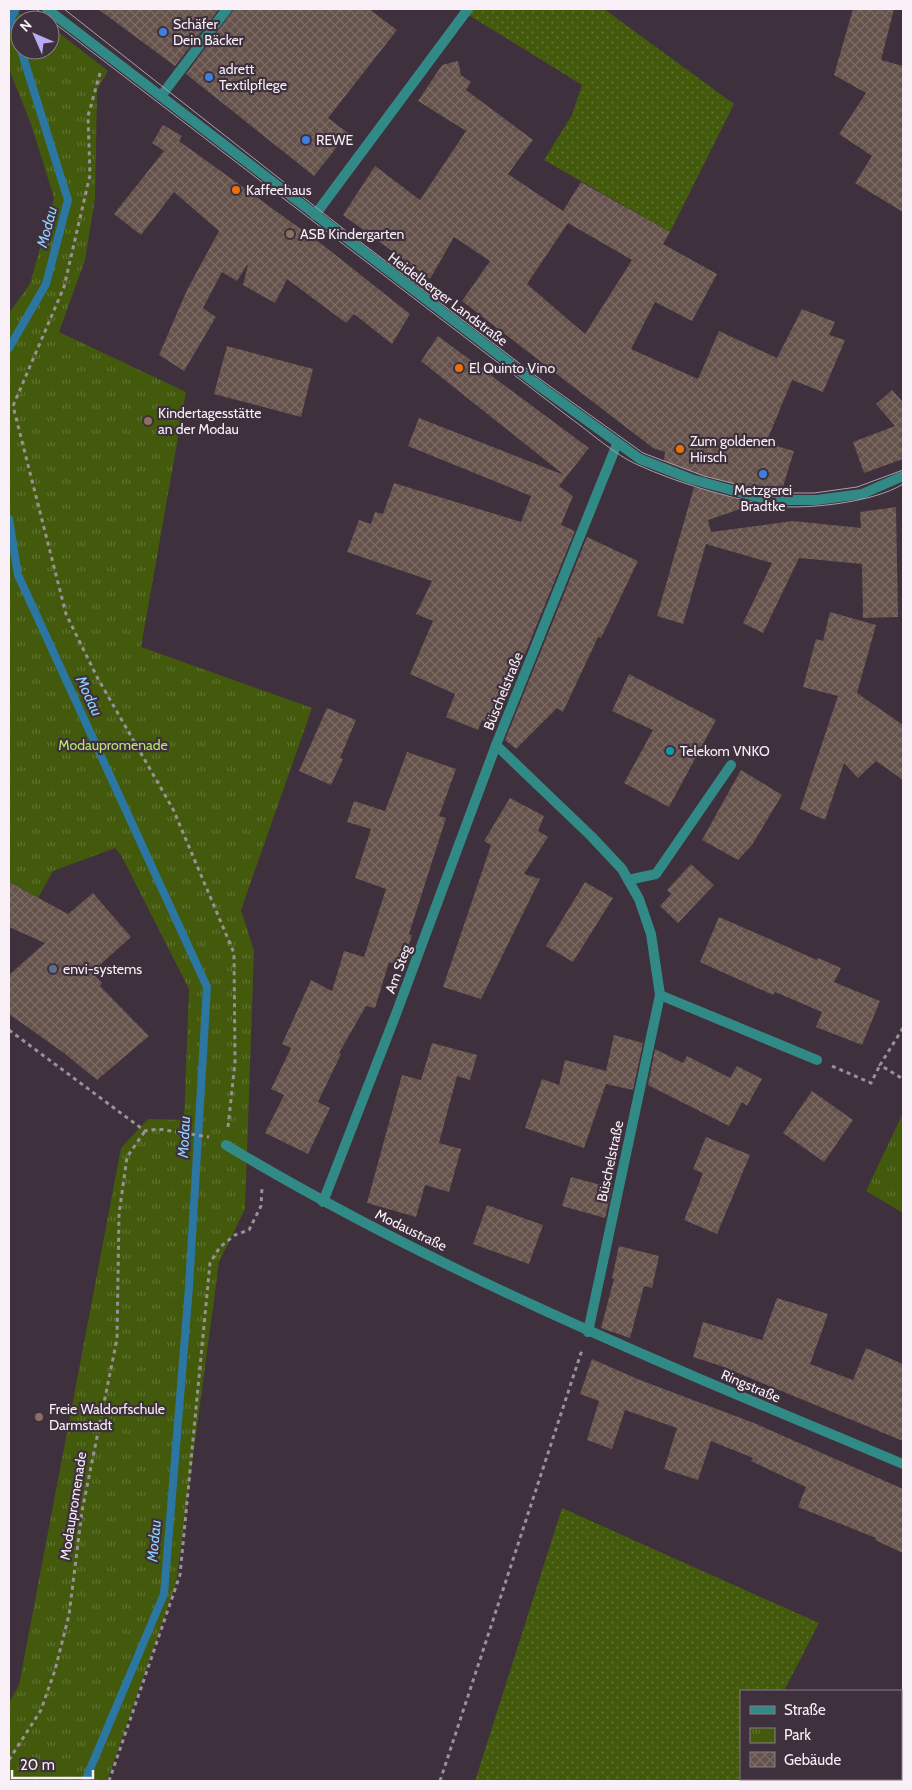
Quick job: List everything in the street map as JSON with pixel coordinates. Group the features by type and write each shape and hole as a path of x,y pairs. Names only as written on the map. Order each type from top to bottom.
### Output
{"street":[{"name":"Heidelberger Landstraße","path":"47,9 315,215 617,444 640,459 691,479 768,500 816,500 862,494 903,476"},
{"path":"161,96 227,9"},
{"path":"315,215 468,9"},
{"name":"Büschelstraße","path":"588,1332 660,995 651,934 639,899 622,869 591,836 496,744 617,444"},
{"name":"Am Steg","path":"323,1202 396,1014 496,744"},
{"path":"628,880 656,874 730,765"},
{"path":"660,995 817,1060"},
{"name":"Modaustraße","path":"226,1145 323,1202 588,1332"},
{"name":"Ringstraße","path":"588,1332 903,1464"}],"path":[{"path":"101,70 88,116 90,175 64,287 13,406 66,614 97,677 174,809 234,953 235,1062 226,1145"},
{"path":"817,1060 871,1082 903,1028"},
{"path":"9,1030 145,1131 173,1131 210,1137"},
{"path":"880,1065 903,1078"},
{"name":"Modaupromenade","path":"9,1760 41,1710 55,1670 69,1615 82,1511 118,1339 119,1214 127,1157 145,1131"},
{"path":"109,1781 180,1575 210,1263 220,1247 235,1235 249,1230 261,1206 262,1186 270,1171"},
{"path":"440,1781 588,1332"}],"green space":[{"name":"Modaupromenade","path":"9,9 14,9 15,10 10,10 10,60 60,60 60,34 108,71 97,90 95,199 85,260 59,332 186,392 141,647 312,708 241,910 254,951 245,1209 219,1262 176,1584 107,1781 9,1781 9,1703 19,1685 121,1148 148,1119 184,1120 189,989 121,855 115,848 53,871 38,898 9,882 9,313 30,284 54,198 31,124 9,69"},
{"path":"463,9 604,9 734,104 670,232 544,160 572,115 582,85 462,11"},
{"path":"903,1113 903,1213 866,1191"},
{"path":"562,1508 819,1623 785,1690 740,1690 739,1781 475,1781"}],"building":[{"path":"98,9 219,9 175,66"},
{"path":"234,9 369,9 397,30 328,118 348,133 314,176 186,74"},
{"path":"853,9 894,9 881,60 903,66 903,212 855,183 872,156 839,134 866,93 834,75"},
{"path":"458,61 461,75 471,82 466,90 533,140 508,174 563,211 581,182 670,232 663,244 717,274 692,321 655,302 631,349 698,379 719,331 777,358 802,309 835,322 829,335 845,340 823,392 792,380 766,443 794,451 781,493 769,493 698,474 664,461 665,452 653,448 462,301 490,261 454,237 430,279 343,215 375,166 420,200 466,131 418,101 442,65","holes":["568,223 632,260 585,334 527,284"]},
{"path":"163,125 182,136 179,141 323,245 410,314 392,344 354,314 346,323 287,279 275,303 243,285 247,265 237,281 222,272 203,308 216,317 184,371 159,355 187,290 219,231 174,192 141,235 114,214 164,151 152,143"},
{"path":"438,336 589,448 559,486 573,496 561,525 575,531 494,730 482,720 478,730 446,717 455,694 410,674 433,621 416,614 432,581 347,552 359,520 371,524 375,512 383,514 394,483 521,522 531,496 408,446 419,418 564,475 421,361"},
{"path":"227,346 313,369 301,417 214,394"},
{"path":"892,390 903,402 903,459 864,473 853,442 895,426 876,404"},
{"path":"694,487 755,504 708,520 711,532 793,521 861,528 860,512 896,507 898,617 863,618 862,564 799,558 763,633 743,623 772,563 706,544 683,624 657,616"},
{"path":"587,537 638,561 601,638 598,637 563,712 557,708 516,749 505,740"},
{"path":"830,612 876,625 857,693 903,725 903,780 876,761 858,778 844,763 825,820 800,809 838,696 803,687 816,639 823,641"},
{"name":"Telekom VNKO","path":"629,674 716,720 669,807 624,783 653,730 612,711"},
{"path":"327,708 356,720 340,758 343,759 331,785 299,771"},
{"path":"407,752 456,769 439,816 446,818 409,934 412,935 402,966 389,962 375,1008 366,1006 339,1053 341,1054 318,1102 330,1108 308,1154 265,1133 284,1095 271,1089 291,1048 282,1044 311,980 332,991 344,951 364,957 386,889 355,878 371,829 347,822 354,801 385,811"},
{"path":"741,770 782,795 752,845 738,860 702,840"},
{"path":"510,798 544,816 538,831 548,837 524,874 540,879 481,999 443,987 491,845 484,841"},
{"path":"691,864 714,885 678,923 660,906 671,894 667,890"},
{"path":"9,882 68,914 93,893 131,937 92,972 102,983 100,986 149,1036 97,1080 64,1053 9,1014 9,975 45,943 9,927"},
{"path":"585,882 613,898 573,962 546,946"},
{"path":"719,917 817,960 818,958 841,968 834,982 880,1001 862,1045 816,1027 822,1012 775,992 773,995 700,962"},
{"path":"614,1035 643,1043 633,1090 606,1084 584,1148 525,1128 542,1079 559,1085 565,1060 606,1071"},
{"path":"432,1043 477,1055 470,1080 457,1076 439,1143 461,1149 449,1192 425,1185 416,1217 367,1203 402,1075 421,1080"},
{"path":"655,1049 683,1063 687,1056 730,1078 737,1066 762,1079 747,1106 742,1102 729,1126 648,1085"},
{"path":"812,1091 853,1120 824,1162 783,1133"},
{"path":"706,1137 750,1155 717,1234 684,1220 703,1173 693,1169"},
{"path":"571,1177 612,1188 605,1218 562,1206"},
{"path":"487,1205 543,1225 529,1264 473,1244"},
{"path":"619,1246 659,1256 652,1288 644,1286 630,1338 601,1328 614,1279 612,1278"},
{"path":"777,1298 828,1314 810,1364 853,1380 866,1348 903,1364 903,1441 721,1366 693,1357 703,1322 762,1340"},
{"path":"592,1359 640,1380 754,1423 903,1489 903,1553 875,1540 876,1538 798,1507 806,1487 751,1461 753,1458 711,1441 698,1480 664,1469 677,1428 625,1410 612,1449 587,1440 599,1401 580,1394"}],"waterway":[{"name":"Modau","path":"9,348 46,284 68,200 24,60"},
{"name":"Modau","path":"9,519 18,575 207,987 189,1287 164,1594 85,1781"}],"tram line":[{"path":"36,9 629,461 669,478 717,493 780,507 816,506 856,501 890,491 903,484"},
{"path":"64,9 350,234 544,382 643,453 704,476 771,493 814,493 857,487 903,470"}],"place":[{"name":"Schäfer Dein Bäcker","path":"163,32"},
{"name":"adrett Textilpflege","path":"209,77"},
{"name":"REWE","path":"306,140"},
{"name":"Kaffeehaus","path":"236,190"},
{"name":"ASB Kindergarten","path":"290,234"},
{"name":"El Quinto Vino","path":"459,368"},
{"name":"Kindertagesstätte an der Modau","path":"148,421"},
{"name":"Zum goldenen Hirsch","path":"680,449"},
{"name":"Metzgerei Bradtke","path":"763,474"},
{"name":"Telekom VNKO","path":"670,751"},
{"name":"envi-systems","path":"53,969"},
{"name":"Freie Waldorfschule Darmstadt","path":"39,1417"}]}
